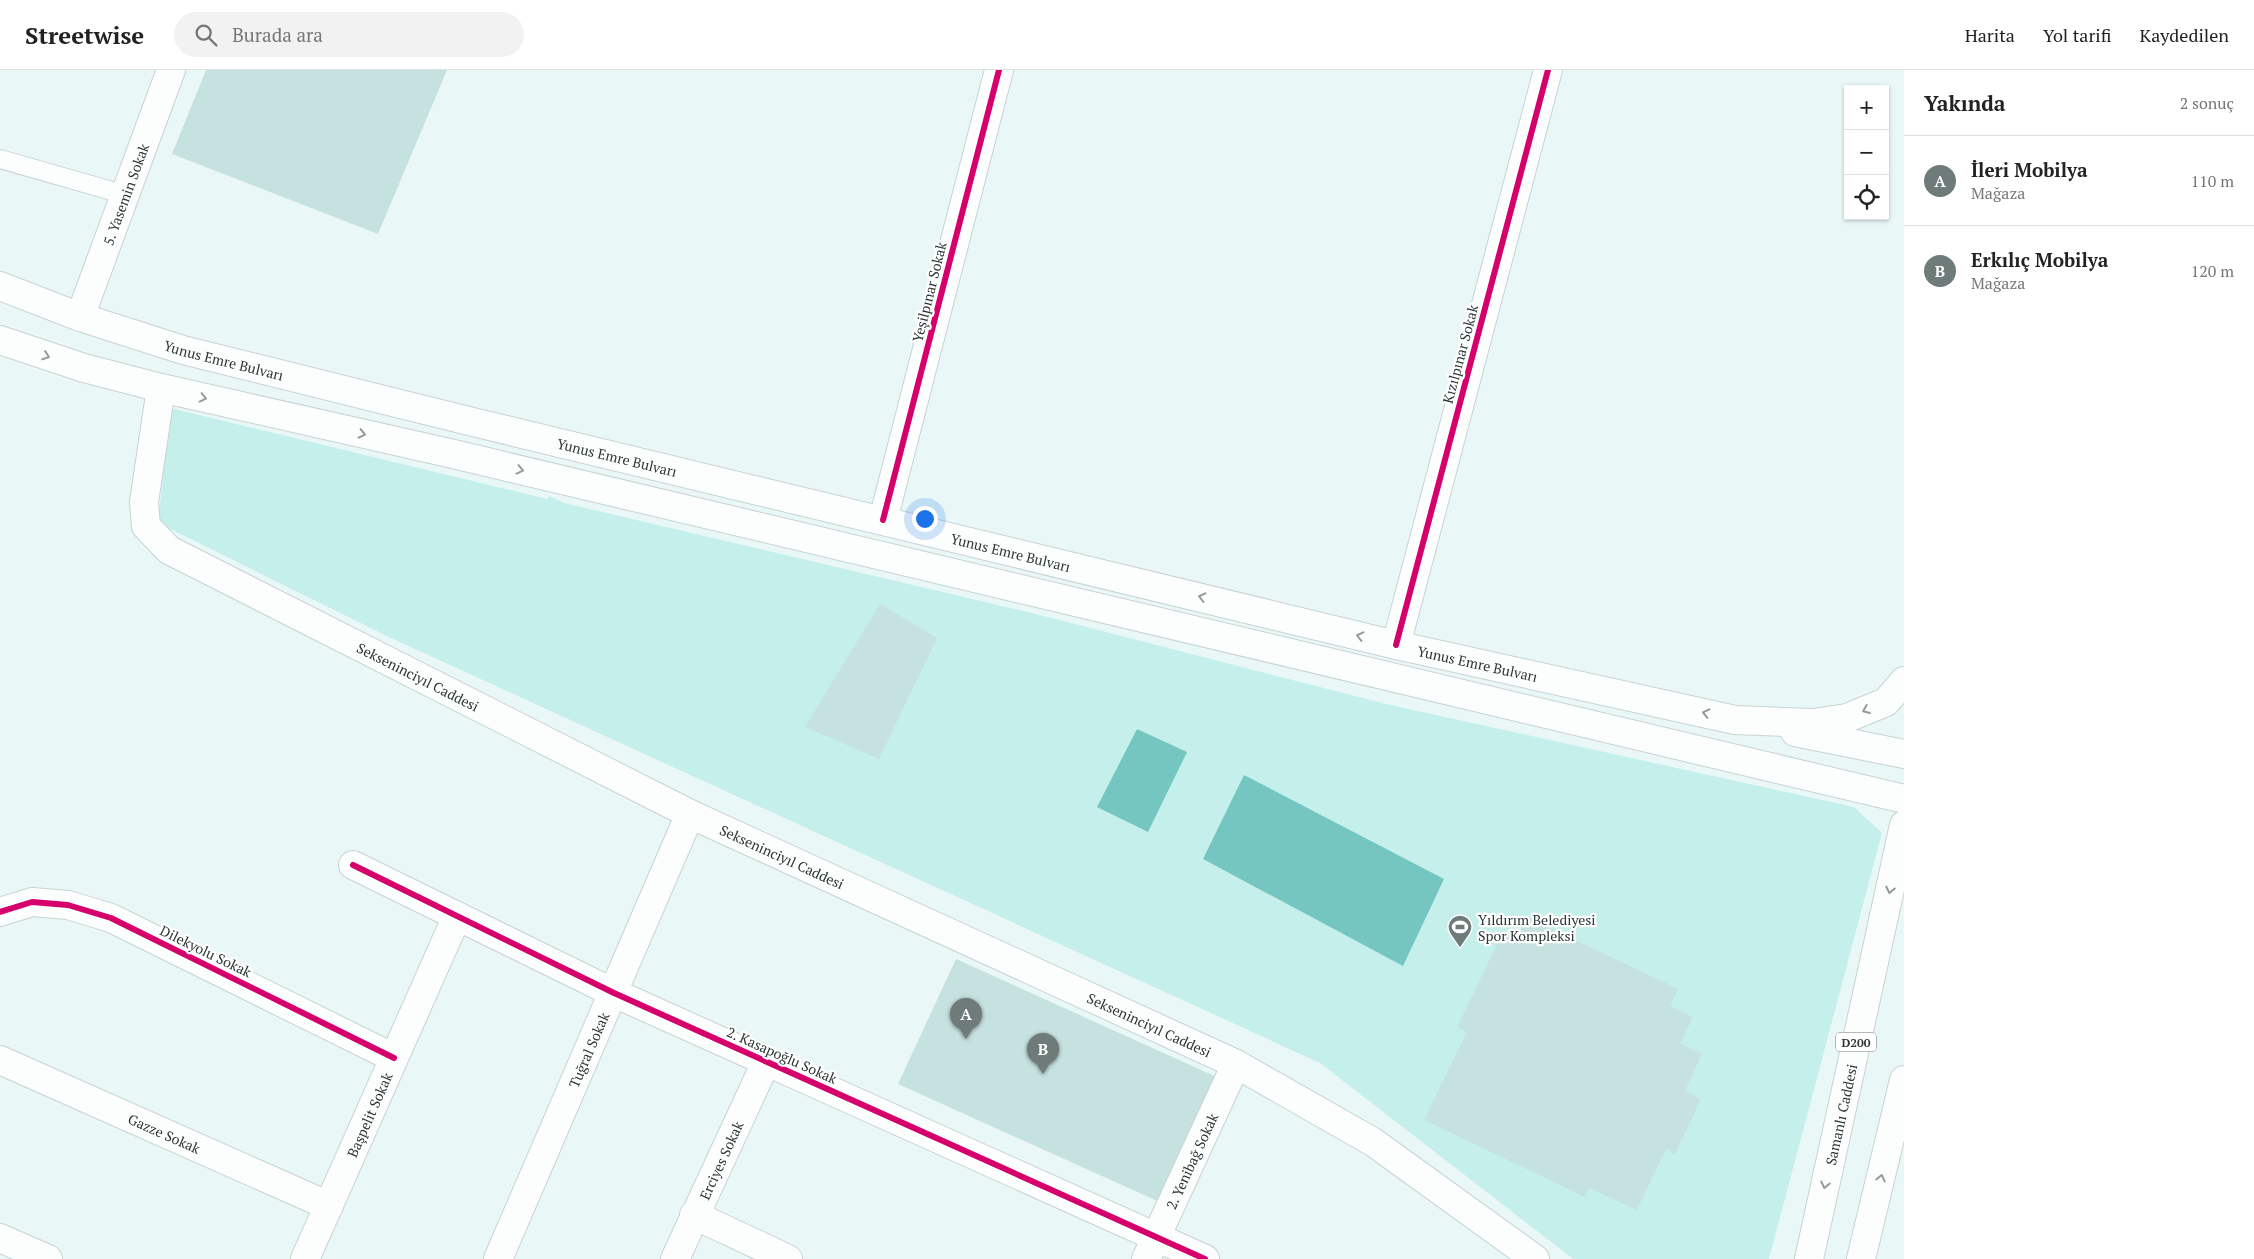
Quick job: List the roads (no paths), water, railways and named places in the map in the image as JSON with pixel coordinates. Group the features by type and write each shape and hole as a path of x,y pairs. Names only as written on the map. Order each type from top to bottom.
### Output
{"main road":[{"name":"5. Yasemin Sokak","path":"80,317 171,70"},
{"name":"Yeşilpınar Sokak","path":"883,520 999,70"},
{"name":"Kızılpınar Sokak","path":"1396,645 1548,70"},
{"name":"Yunus Emre Bulvarı","path":"0,286 80,317 183,350 1396,645 1735,720 1813,723 1847,718 1886,702 1904,681"},
{"path":"0,340 84,368 161,388 459,456 1904,800"},
{"name":"Sekseninciyıl Caddesi","path":"161,388 144,502 146,526 168,550 690,814 1236,1064 1373,1142 1535,1259"},
{"path":"1735,720 1904,754"},
{"name":"Tuğral Sokak","path":"498,1259 690,814"},
{"name":"Samanlı Caddesi","path":"1809,1259 1904,825"},
{"name":"2. Kasapoğlu Sokak","path":"353,865 614,993 766,1062 1151,1249 1205,1259"},
{"name":"Dilekyolu Sokak","path":"0,912 32,902 68,905 111,918 394,1058"},
{"name":"Başpelit Sokak","path":"305,1259 457,916"},
{"name":"Gazze Sokak","path":"0,1060 329,1206"},
{"name":"Erciyes Sokak","path":"675,1259 766,1062"},
{"name":"2. Yenibağ Sokak","path":"1151,1249 1236,1064"},
{"path":"1861,1259 1896,1150 1904,1080"},
{"path":"694,1215 788,1259"},
{"path":"0,1238 48,1259"}],"lane":[{"path":"0,159 126,195"}],"water":[{"path":"1137,729 1187,752 1148,832 1097,807"},
{"path":"1244,775 1444,879 1403,966 1203,859"}],"place":[{"name":"Yıldırım Belediyesi Spor Kompleksi","path":"1460,948"},
{"name":"İleri Mobilya","path":"966,1039"},
{"name":"Erkılıç Mobilya","path":"1043,1074"}]}
